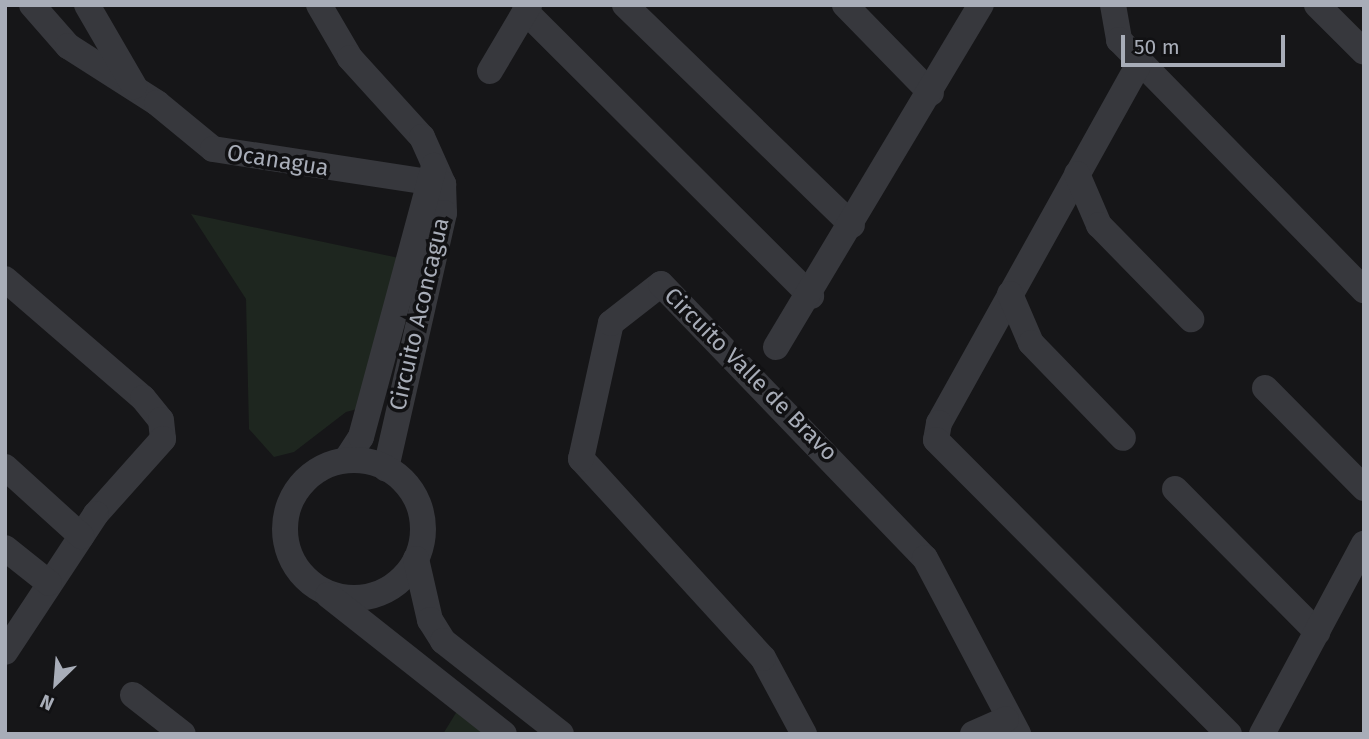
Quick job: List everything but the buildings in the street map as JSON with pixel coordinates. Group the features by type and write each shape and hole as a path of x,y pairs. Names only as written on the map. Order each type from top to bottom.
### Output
{"street":[{"name":"Ocanagua","path":"32,5 68,46 135,87 213,149 232,155 436,176"},
{"path":"319,5 350,58 394,101 436,176"},
{"path":"625,5 852,225"},
{"path":"845,5 931,93"},
{"path":"776,347 811,296 981,5"},
{"path":"1113,5 1119,40 1364,290"},
{"path":"1317,5 1364,52"},
{"path":"490,71 527,8 811,296"},
{"name":"Ocanagua","path":"93,15 135,87"},
{"path":"68,46 93,15"},
{"path":"1140,62 939,423 936,440 1229,734"},
{"path":"1077,174 1099,225 1191,320"},
{"name":"Circuito Aconcagua","path":"346,460 361,437 444,213 436,176"},
{"path":"5,279 82,341 161,420 163,439 155,453 81,536 5,652"},
{"name":"Circuito Valle de Bravo","path":"804,734 763,658 581,459 611,323 661,284 925,558 1012,727 973,734"},
{"path":"1010,294 1031,343 1123,438"},
{"name":"Circuito Aconcagua","path":"386,468 406,315"},
{"path":"1265,388 1364,488"},
{"path":"504,734 324,592 290,557 284,525 303,481 346,460 386,468 409,488 419,508 416,559 430,620 456,654 561,734"},
{"path":"5,467 81,536"},
{"path":"1175,489 1317,632"},
{"path":"1262,734 1364,544"},
{"path":"5,548 49,583"},
{"path":"324,592 354,598 384,591 416,559"},
{"path":"471,708 492,682"},
{"path":"133,695 183,734"}],"shaded area":[{"path":"191,214 399,258 361,408 346,412 294,452 274,457 249,429 246,299"},
{"path":"459,708 488,734 443,734"}]}
